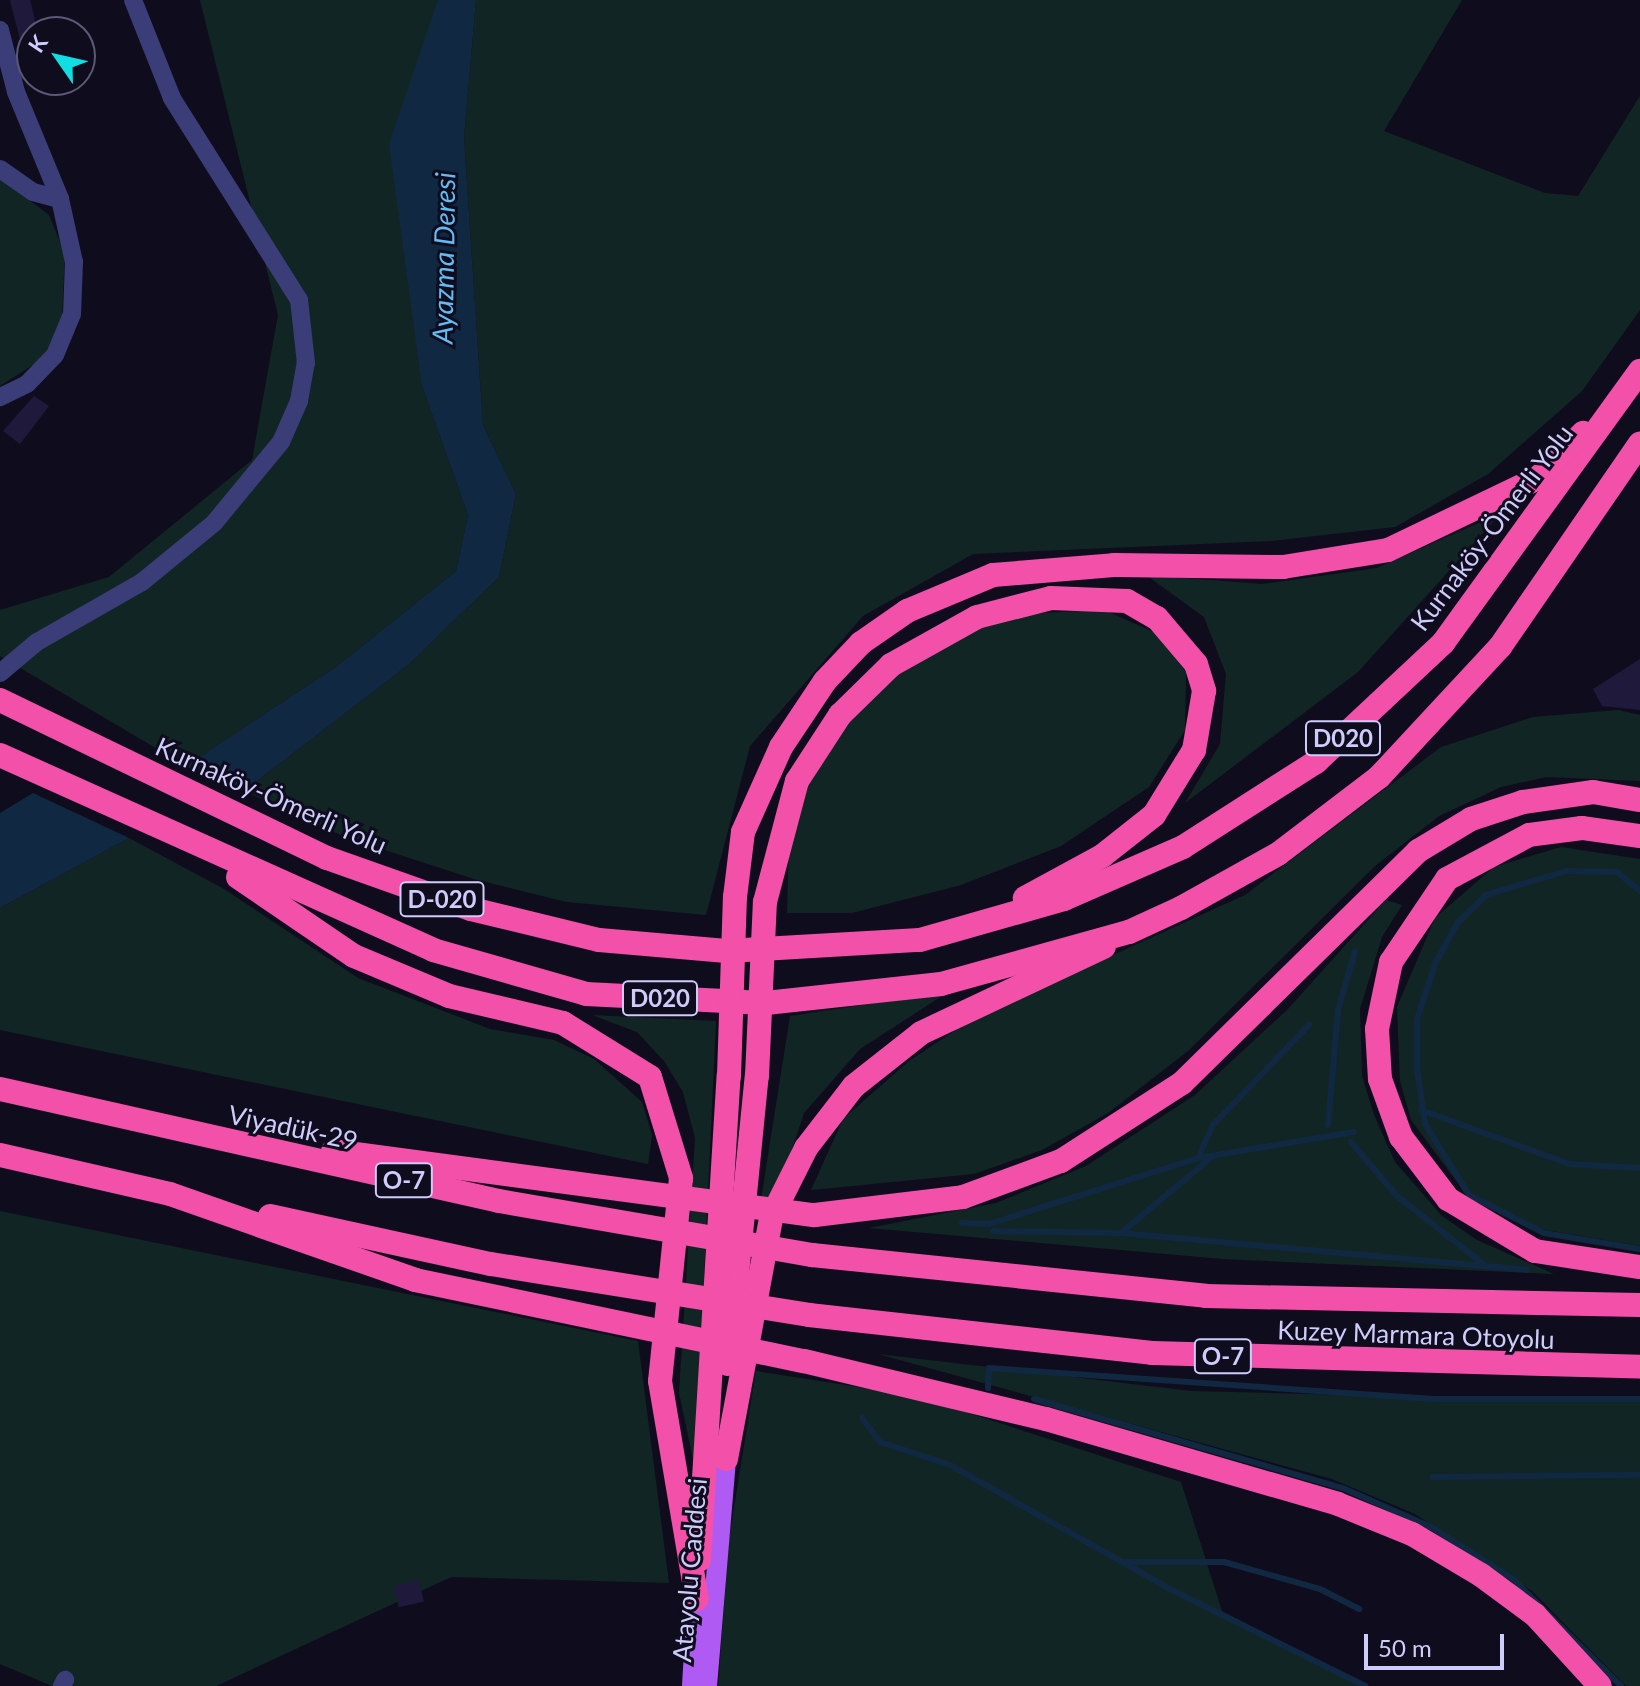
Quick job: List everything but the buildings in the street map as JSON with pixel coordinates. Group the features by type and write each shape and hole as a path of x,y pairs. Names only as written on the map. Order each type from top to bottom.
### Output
{"highway":[{"path":"697,1599 729,1076 735,897 743,832 781,747 825,681 861,643 907,611 993,575 1114,565 1283,567 1388,550 1538,478 1640,363"},
{"name":"Kurnaköy-Ömerli Yolu","path":"0,700 327,858 471,909 599,940 727,951 920,940 1064,899 1183,847 1316,762 1443,643 1640,371"},
{"name":"D020","path":"208,854 433,950 586,994 766,1003 941,984 1129,932 1278,854 1379,777 1500,647 1640,443"},
{"path":"726,1459 757,1076 765,902 797,781 840,715 891,665 977,617 1051,598 1127,601 1157,618 1183,642 1204,691 1194,750 1177,785 1154,815 1102,856 920,940"},
{"path":"0,755 208,854 354,956 449,996 563,1023 650,1077 681,1178 660,1381 697,1599"},
{"path":"188,1134 815,1215 963,1197 1061,1161 1182,1083 1418,851 1471,819 1523,802 1593,792 1640,800"},
{"path":"1640,836 1582,828 1529,835 1447,879 1391,962 1377,1029 1380,1079 1401,1137 1448,1199 1535,1251 1640,1267"},
{"path":"726,1459 771,1218 816,1136 854,1086 921,1033 1072,966 1129,932"},
{"name":"Viyadük-29","path":"0,1089 188,1134 499,1201 812,1255"},
{"name":"O-7","path":"0,1155 170,1194"},
{"path":"170,1194 415,1280 804,1361 1046,1419 1367,1516 1492,1583 1535,1615 1600,1686"},
{"name":"Kuzey Marmara Otoyolu","path":"170,1194 491,1264 809,1315 1152,1353 1640,1367"},
{"name":"Kuzey Marmara Otoyolu","path":"812,1255 1206,1296 1640,1305"}],"main road":[{"name":"Atayolu Caddesi","path":"707,1686 726,1459"},
{"name":"Atayolu Caddesi","path":"692,1686 697,1599"}],"street":[{"path":"0,673 37,642 142,582 214,523 281,442 299,401 306,363 299,300 172,98 133,0"},
{"path":"0,30 16,92 60,199 74,262 65,335 42,371 0,397"},
{"path":"0,169 33,192 60,199"}],"green space":[{"path":"200,0 438,0 422,386 468,515 456,571 336,667 186,766 0,656 0,610 109,577 252,460 278,315"},
{"path":"476,0 1462,0 1384,131 1545,193 1578,196 1640,96 1640,310 1582,391 1488,474 1395,527 1271,541 973,554 863,616 750,746 706,915 567,902 474,879 345,837 244,791 408,665 499,577 516,494 483,425 464,138"},
{"path":"0,178 49,215 65,254 62,315 50,354 0,386"},
{"path":"1501,513 1358,672 1185,803 1220,744 1226,674 1204,617 1146,575 1262,584 1377,568"},
{"path":"1104,610 1156,633 1186,672 1185,730 1149,787 1061,846 961,885 852,913 787,913 789,844 808,766 852,705 943,640 1021,614"},
{"path":"1618,710 1640,715 1640,781 1546,777 1501,787 1439,816 1375,866 1188,1051 1108,1113 1042,1150 974,1174 811,1190 843,1119 909,1061 974,1018 1245,895 1441,747 1533,717"},
{"path":"129,838 224,889 358,978 490,1029 554,1040 594,1059 642,1102 652,1135 648,1164 0,1030 0,908"},
{"path":"1561,847 1640,859 1640,1246 1540,1229 1463,1190 1411,1120 1400,1081 1397,1007 1435,918 1494,867"},
{"path":"1386,900 1402,905 1382,937 1360,1009 1362,1076 1374,1115 1395,1162 1442,1216 1477,1240 1554,1274 1223,1259 869,1228 996,1203 1086,1166 1195,1095 1288,1009"},
{"path":"948,992 860,1049 804,1113 748,1282 790,1016"},
{"path":"592,1015 716,1021 695,1469 679,1393 695,1138 683,1092 664,1061 637,1032"},
{"path":"0,1211 638,1341 669,1583 451,1577 216,1686 52,1686 0,1664"},
{"path":"878,1354 1191,1391 1640,1402 1640,1686 1626,1686 1532,1591 1415,1514 1332,1479"},
{"path":"756,1371 916,1396 1181,1482 1222,1611 1365,1686 718,1686 729,1539"}],"water":[{"name":"Ayazma Deresi","path":"438,0 476,0 464,138 483,425 516,494 499,577 408,665 244,791 186,766 336,667 456,571 468,515 422,386 389,144"},
{"path":"33,793 129,838 0,908 0,813"}],"waterway":[{"path":"1640,891 1617,872 1566,871 1486,895 1458,922 1436,962 1417,1019 1417,1068 1425,1124 1469,1195 1544,1233 1640,1249"},
{"path":"1328,1125 1338,1010 1355,951"},
{"path":"1198,1158 1213,1125 1309,1025"},
{"path":"1421,1110 1569,1164 1640,1168"},
{"path":"962,1223 989,1224 1198,1158 1354,1132"},
{"path":"1351,1142 1397,1196 1486,1266"},
{"path":"1121,1233 1213,1156"},
{"path":"993,1231 1121,1233 1526,1270"},
{"path":"988,1388 989,1368 1437,1399 1640,1399"},
{"path":"1034,1399 1345,1489 1431,1527 1513,1579 1621,1686"},
{"path":"862,1418 880,1442 950,1465 1170,1589 1365,1686"},
{"path":"1433,1477 1640,1475"},
{"path":"1124,1562 1224,1562 1320,1589 1359,1609"}]}
